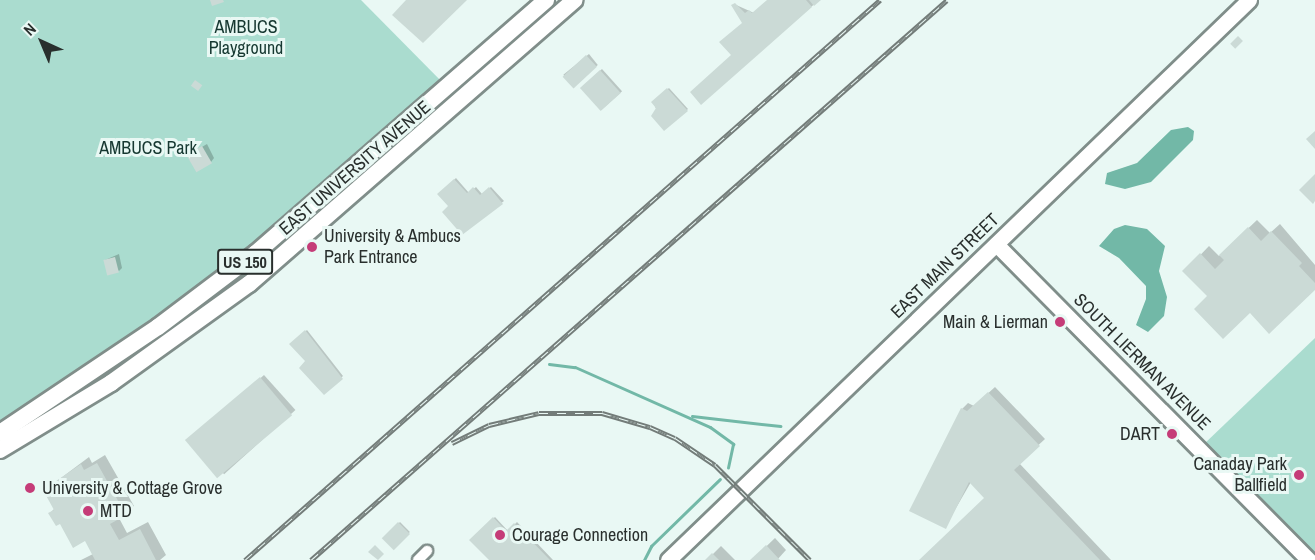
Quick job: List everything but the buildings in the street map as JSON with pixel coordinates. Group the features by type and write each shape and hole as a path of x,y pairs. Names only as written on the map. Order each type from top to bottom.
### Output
{"main road":[{"name":"EAST UNIVERSITY AVENUE","path":"0,433 158,327 256,253 546,0"},
{"name":"EAST UNIVERSITY AVENUE","path":"0,450 121,376 249,284 575,0"},
{"name":"EAST MAIN STREET","path":"668,560 1249,0"},
{"name":"SOUTH LIERMAN AVENUE","path":"996,244 1309,560"}],"street":[{"path":"418,560 427,551"}],"green space":[{"name":"AMBUCS Park","path":"0,0 361,0 447,87 309,209 0,433"},
{"path":"1315,338 1315,559 1203,445"}],"shaded area":[{"path":"1188,127 1194,131 1193,140 1151,182 1125,189 1105,184 1107,173 1137,163 1171,130"},
{"path":"1125,225 1147,229 1165,246 1159,271 1167,297 1164,316 1148,332 1136,325 1146,299 1146,286 1119,258 1099,246 1114,229"}],"waterway":[{"path":"549,364 575,367 710,427 733,444 728,467"},
{"path":"692,416 780,426"},
{"path":"644,560 651,546 720,479"}],"railway":[{"path":"245,560 880,0"},
{"path":"311,560 947,0"},
{"path":"452,443 489,425 539,413 602,413 650,427 675,438 715,465 810,560"}],"place":[{"name":"University & Ambucs Park Entrance","path":"312,247"},
{"name":"Main & Lierman","path":"1060,322"},
{"name":"DART","path":"1172,434"},
{"name":"Canaday Park Ballfield","path":"1299,475"},
{"name":"University & Cottage Grove","path":"30,488"},
{"name":"MTD","path":"88,511"},
{"name":"Courage Connection","path":"500,535"}],"park label":[{"name":"AMBUCS Playground","path":"246,38"}]}
